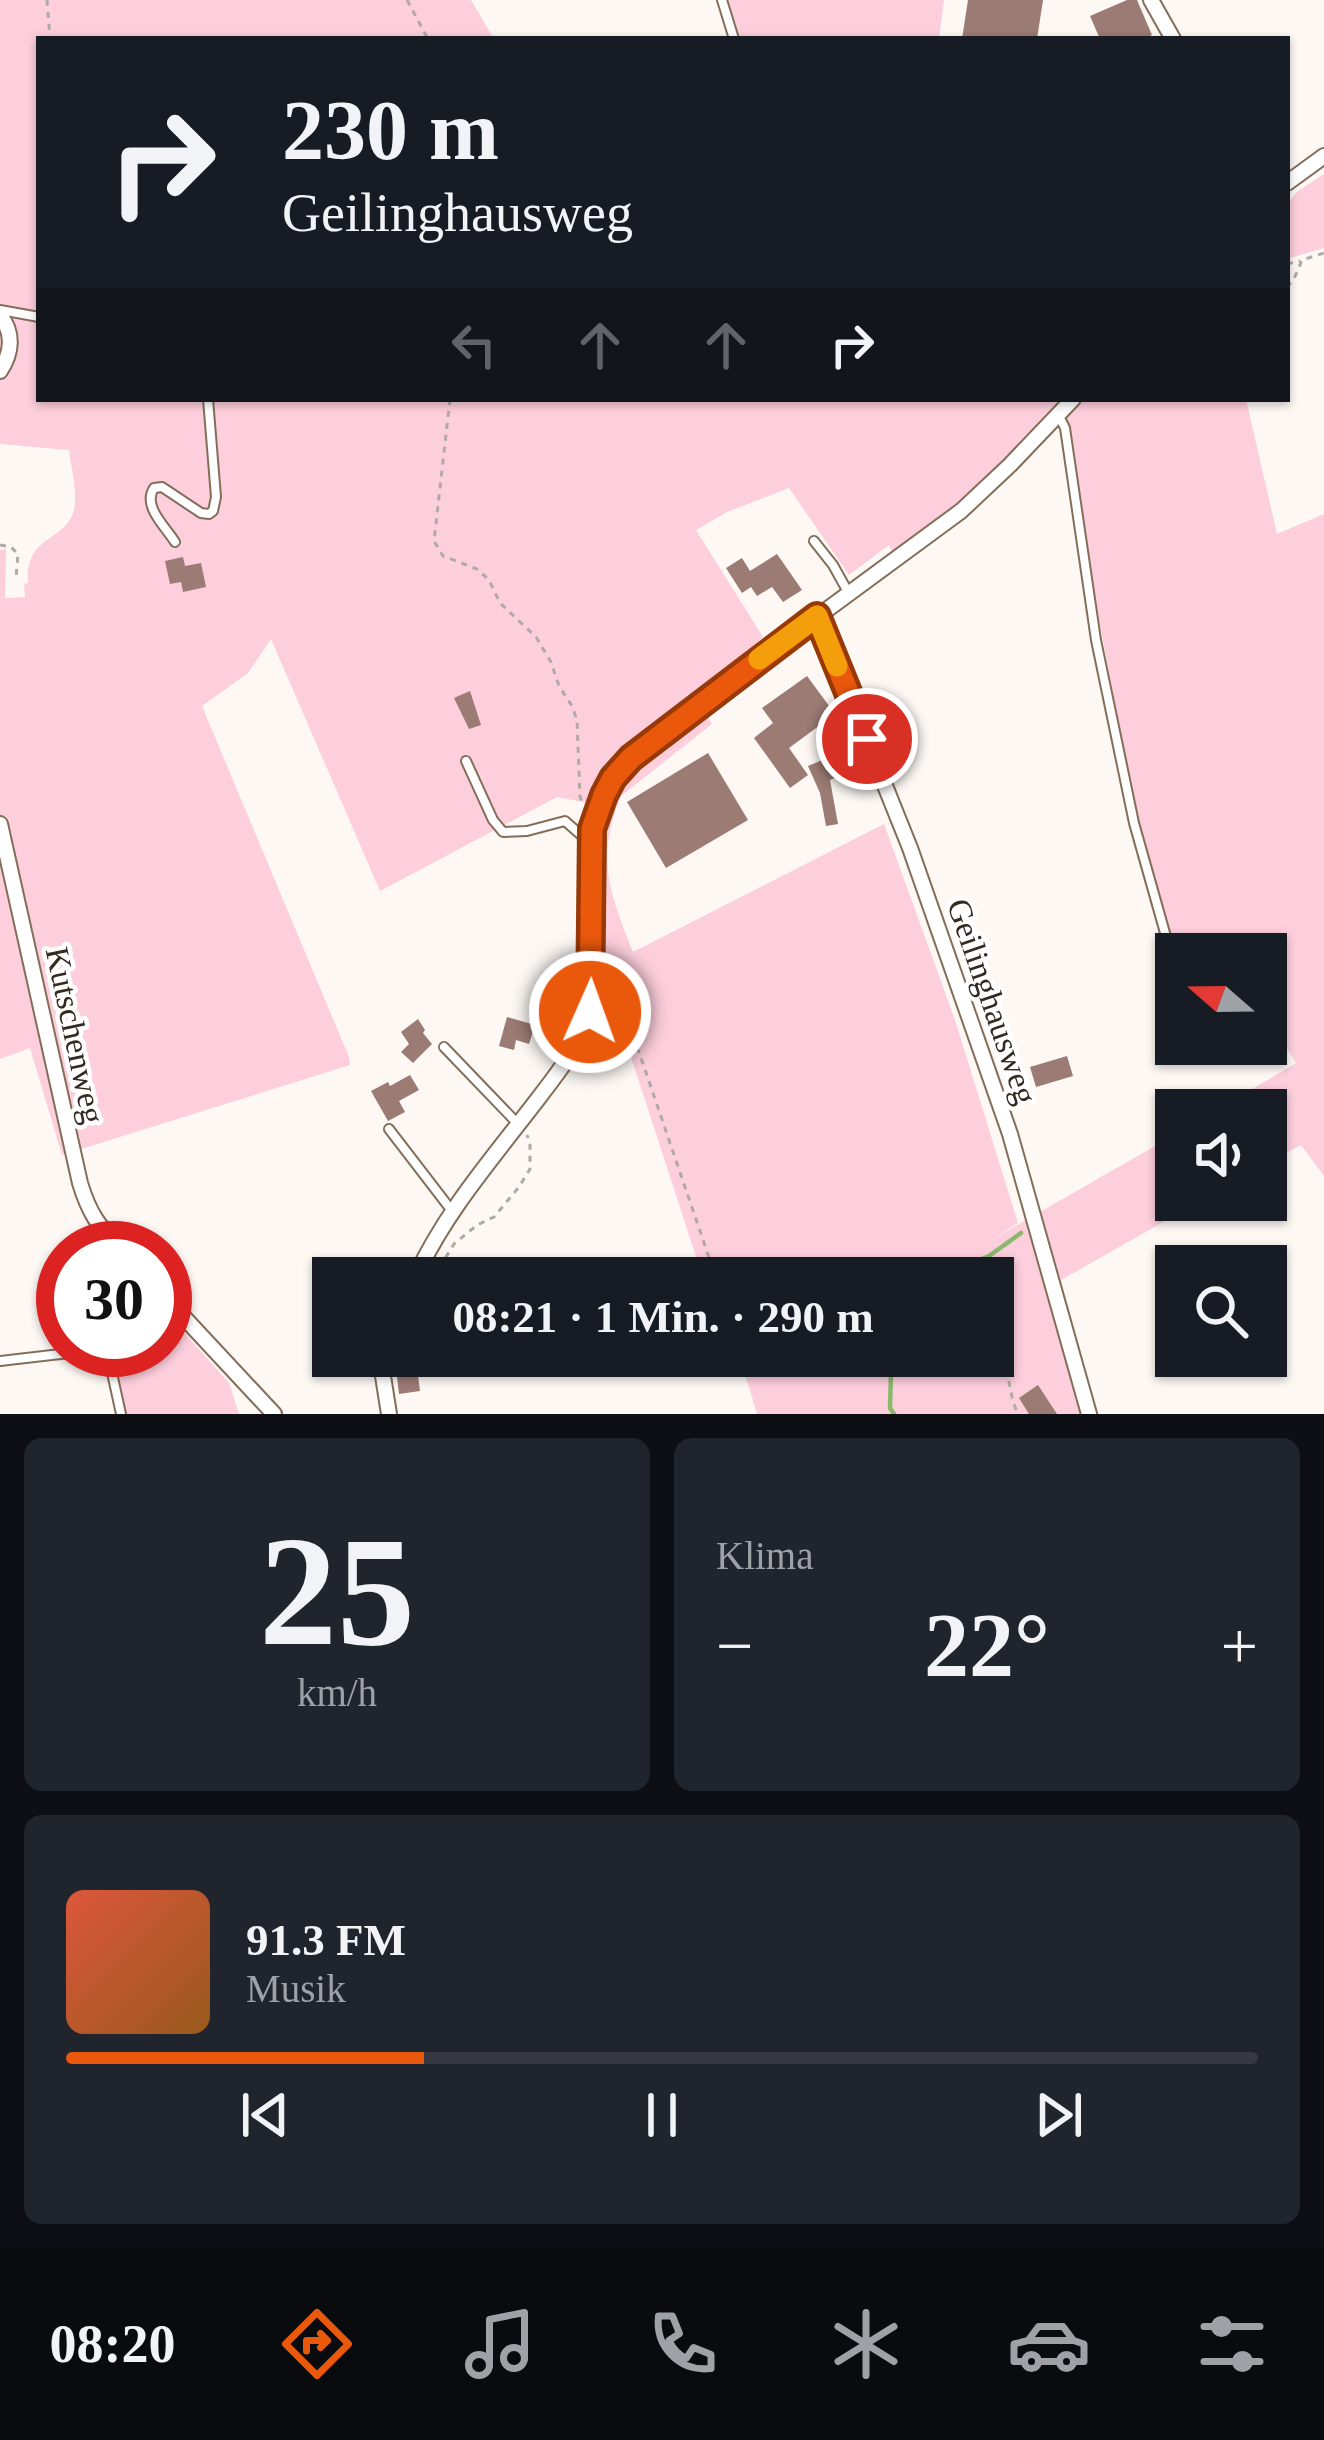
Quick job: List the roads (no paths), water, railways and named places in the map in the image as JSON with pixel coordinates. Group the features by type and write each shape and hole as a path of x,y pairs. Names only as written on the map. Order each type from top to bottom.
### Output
{"street":[{"path":"1151,0 1171,36"},
{"path":"1290,181 1324,156"},
{"path":"0,312 9,330 10,349 0,371"},
{"path":"427,1257 452,1211 575,1046 590,1012 591,836 613,778 631,758 961,511 1070,402"},
{"name":"Geilinghausweg","path":"817,616 910,848 1010,1134 1090,1414"},
{"name":"Kutschenweg","path":"0,824 80,1183 95,1221"},
{"path":"192,1326 274,1414"},
{"path":"383,1377 389,1414"}],"lane":[{"path":"722,0 733,36"},
{"path":"0,312 36,317"},
{"path":"175,542 149,503 149,495 154,488 162,488 201,513 213,511 216,497 208,402"},
{"path":"1058,415 1065,428 1096,640 1134,823 1165,933"},
{"path":"814,542 848,592"},
{"path":"466,761 503,832 565,820 591,836"},
{"path":"444,1047 518,1124"},
{"path":"389,1129 452,1211"},
{"path":"0,1361 36,1357"},
{"path":"113,1377 121,1414"}],"waterway":[{"path":"987,1257 1021,1233"},
{"path":"891,1377 894,1414"}]}
